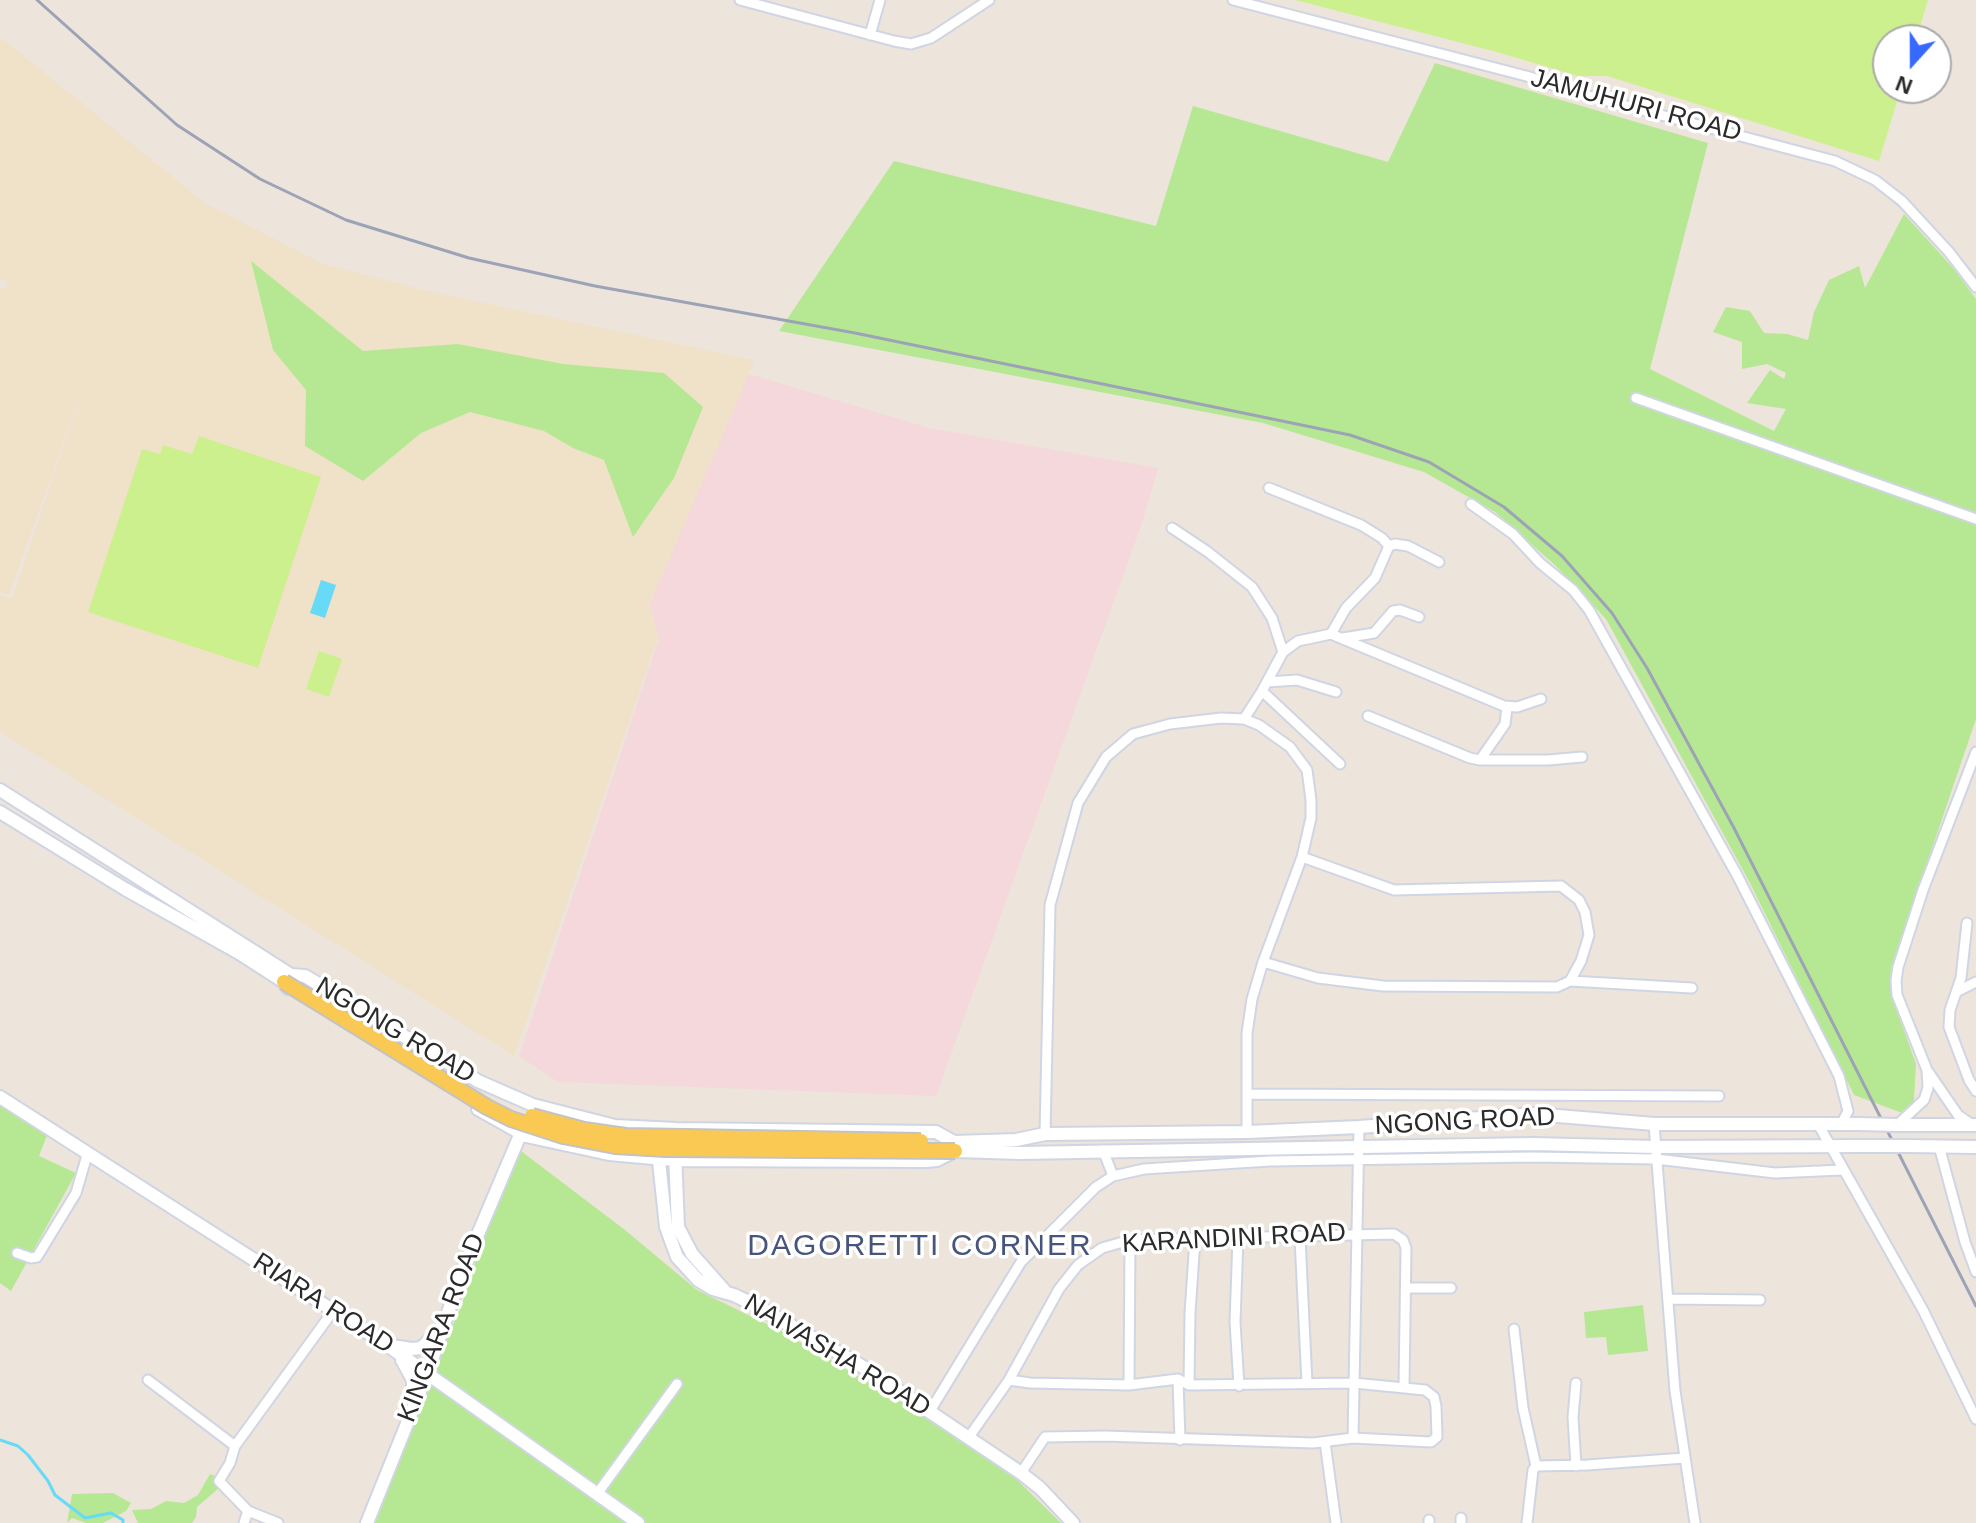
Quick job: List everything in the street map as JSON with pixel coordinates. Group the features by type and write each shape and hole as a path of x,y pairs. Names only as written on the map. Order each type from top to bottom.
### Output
{"main road":[{"path":"0,790 176,900 288,978"},
{"name":"NGONG ROAD","path":"0,812 517,1112 584,1130 954,1146 1021,1153 1103,1150 1359,1153 1533,1144 1656,1153 1829,1145 1976,1147"},
{"name":"NGONG ROAD","path":"288,978 305,976 478,1081 533,1105 615,1126 658,1133"},
{"name":"NGONG ROAD","path":"288,978 293,996 520,1134 596,1152 675,1160"},
{"name":"NGONG ROAD","path":"288,978 487,1107 511,1119 563,1136 615,1146 665,1149 954,1146 1045,1134 1247,1132 1534,1114 1654,1124 1976,1125"},
{"name":"RIARA ROAD","path":"0,1097 390,1347 638,1523"},
{"name":"KINGARA ROAD","path":"367,1523 447,1323 462,1272 533,1105"},
{"name":"NGONG ROAD","path":"676,1134 838,1130 936,1132 954,1146"},
{"path":"675,1160 838,1159 838,1130"},
{"path":"658,1133 659,1159"},
{"path":"676,1134 678,1227 692,1254 726,1292"},
{"name":"NGONG ROAD","path":"838,1159 937,1160 954,1146"},
{"name":"NAIVASHA ROAD","path":"659,1159 666,1227 677,1257 698,1280 757,1306 930,1411 1021,1473 1073,1523"},
{"path":"390,1347 421,1348 447,1323"},
{"path":"390,1347 413,1380 413,1406"}],"street":[{"path":"740,0 902,43 922,41 959,22 989,0"},
{"path":"870,35 880,0"},
{"name":"JAMUHURI ROAD","path":"1233,0 1250,2 1835,161 1875,180 1902,201 1925,224 1976,287"},
{"path":"1636,398 1976,519"},
{"path":"1269,488 1361,525 1389,546"},
{"path":"1471,504 1513,534 1533,556 1573,590 1589,610 1737,875 1839,1076 1848,1111 1841,1125"},
{"path":"1172,528 1252,587 1272,618 1283,652"},
{"path":"1331,634 1346,608 1375,578 1389,546 1408,546 1439,562"},
{"path":"1342,639 1374,633 1393,611 1400,610 1419,617"},
{"path":"1244,719 1283,652 1298,641 1331,634 1507,707 1541,699"},
{"path":"1265,687 1297,680 1336,692"},
{"path":"1265,687 1340,764"},
{"path":"1480,760 1505,724 1507,707"},
{"path":"1368,716 1480,760 1582,757"},
{"path":"1045,1134 1050,905 1072,819 1085,788 1106,757 1133,734 1170,724 1221,718 1244,719 1259,725 1290,747 1307,770 1311,818 1302,857 1263,962 1249,1015 1247,1132"},
{"path":"1976,752 1923,890 1896,975 1897,995 1927,1070 1958,1115 1976,1125"},
{"path":"1302,857 1394,890 1561,886 1579,900 1585,912 1589,935 1581,961 1570,981"},
{"path":"1967,923 1958,991 1950,1010 1949,1027 1964,1070 1976,1091"},
{"path":"1263,962 1318,978 1383,986 1557,987 1570,981 1692,988"},
{"path":"1958,991 1976,982"},
{"path":"1897,1125 1924,1100 1928,1088 1927,1070"},
{"path":"1248,1094 1719,1096"},
{"path":"1654,1124 1675,1391 1695,1523"},
{"path":"1818,1124 1927,1318 1976,1419"},
{"path":"1353,1438 1359,1127"},
{"path":"1939,1146 1976,1272"},
{"path":"1103,1150 1113,1176"},
{"path":"1138,1150 1141,1169"},
{"path":"17,1253 37,1257 76,1193 88,1152"},
{"path":"930,1411 1021,1262 1096,1187 1113,1176 1141,1169 1359,1153"},
{"path":"1656,1153 1775,1173 1842,1170"},
{"name":"KARANDINI ROAD","path":"969,1437 1009,1380 1059,1289 1078,1265 1102,1248 1130,1240 1394,1234 1403,1240 1406,1248 1404,1387"},
{"path":"1238,1238 1235,1322 1239,1386"},
{"path":"1300,1238 1307,1384"},
{"path":"1189,1385 1195,1239"},
{"path":"1129,1385 1130,1240"},
{"path":"1406,1288 1451,1288"},
{"path":"1669,1299 1760,1300"},
{"path":"278,1523 248,1511 219,1481 230,1463 235,1446 333,1311"},
{"path":"1514,1329 1523,1408 1536,1466 1527,1523"},
{"path":"1178,1379 1180,1440"},
{"path":"1009,1380 1129,1385 1178,1379 1189,1385 1239,1386 1354,1383 1425,1390 1434,1397 1438,1432 1435,1440 1353,1438 1325,1442 1045,1437 1021,1473"},
{"path":"148,1380 235,1446"},
{"path":"1576,1383 1573,1417 1576,1466"},
{"path":"597,1494 677,1384"},
{"path":"1325,1442 1336,1523"},
{"path":"1536,1466 1685,1458"},
{"path":"244,1523 248,1511"}],"shaded area":[{"path":"3,39 205,203 323,264 432,292 754,360 514,1056 0,732 0,595 12,599 93,359 9,595 0,592 0,287 5,289 7,281 0,279 0,41"},
{"path":"749,374 929,428 1158,468 1142,523 936,1096 558,1082 519,1056 659,639 650,604"}],"green space":[{"path":"1295,0 1928,0 1921,24 1872,24 1872,104 1896,104 1879,161 1607,76 1578,76"},
{"path":"1435,63 1708,143 1650,369 1774,431 1786,409 1747,403 1770,370 1784,379 1786,373 1767,364 1742,369 1742,342 1713,332 1726,307 1750,311 1764,333 1787,334 1808,340 1814,312 1829,280 1859,266 1865,288 1904,214 1954,269 1976,299 1976,719 1891,969 1891,994 1916,1064 1913,1117 1854,1095 1750,883 1606,619 1556,566 1495,512 1424,472 1263,423 779,331 894,161 1156,226 1193,106 1388,162"},
{"path":"251,261 363,351 458,344 563,364 664,373 703,407 674,478 633,537 604,460 573,448 544,431 470,412 421,433 363,481 305,446 306,390 273,350"},
{"path":"199,436 321,477 258,668 88,612 142,449 160,454 163,445 192,454"},
{"path":"319,651 342,659 329,697 306,689"},
{"path":"0,1104 48,1133 39,1156 76,1173 11,1291 0,1283"},
{"path":"521,1151 625,1230 697,1290 783,1332 925,1416 1008,1471 1061,1523 369,1523 461,1307 483,1238"},
{"path":"1643,1305 1648,1351 1608,1355 1606,1337 1586,1338 1584,1312"},
{"path":"210,1474 227,1481 197,1507 192,1523 138,1523 132,1510 151,1509 166,1501 184,1503 198,1495"},
{"path":"113,1493 131,1503 126,1511 103,1523 86,1523 72,1518 67,1523 72,1494"}],"water":[{"path":"321,580 336,585 325,618 310,613"}],"waterway":[{"path":"0,1440 18,1446 28,1455 55,1495 85,1518 111,1513 123,1523"}],"railway":[{"path":"37,0 177,125 260,179 346,220 469,258 595,286 855,333 1350,435 1429,462 1504,507 1562,556 1612,613 1647,668 1734,828 1976,1306"}],"district":[{"name":"DAGORETTI CORNER","path":"920,1247"}]}
